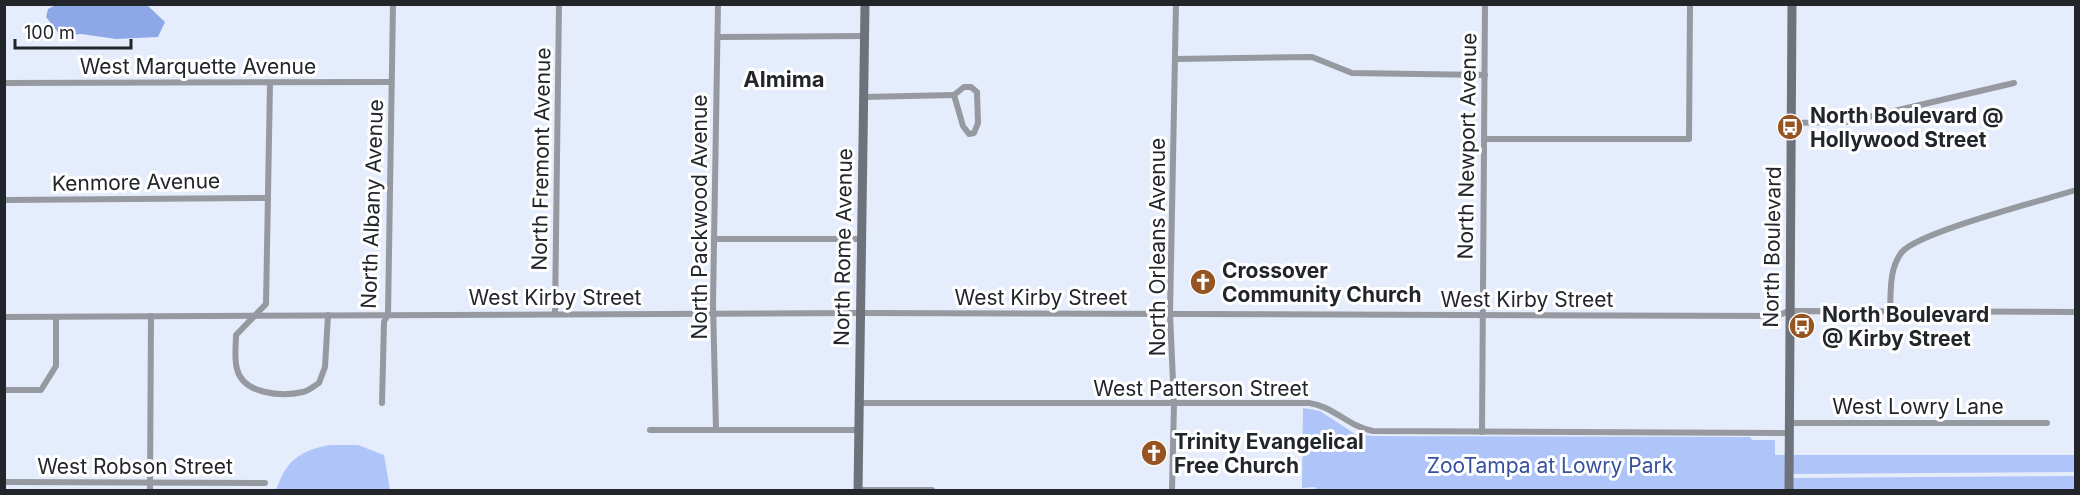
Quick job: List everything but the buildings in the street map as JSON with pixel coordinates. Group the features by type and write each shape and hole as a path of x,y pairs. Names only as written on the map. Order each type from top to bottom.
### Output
{"street":[{"name":"North Albany Avenue","path":"382,403 384,322 388,314 393,4"},
{"name":"North Fremont Avenue","path":"555,314 559,4"},
{"name":"North Packwood Avenue","path":"716,430 714,239 718,4"},
{"name":"North Rome Avenue","path":"858,490 865,4"},
{"name":"North Orleans Avenue","path":"1173,490 1174,404 1170,314 1176,4"},
{"name":"North Newport Avenue","path":"1482,432 1485,4"},
{"path":"1484,139 1689,139 1690,4"},
{"name":"North Boulevard","path":"1789,490 1792,4"},
{"path":"718,37 865,36"},
{"path":"1175,59 1312,57 1352,73 1485,75"},
{"path":"270,82 266,304 236,335 236,368 242,381 262,392 303,392 320,383 325,367 328,315"},
{"name":"West Marquette Avenue","path":"4,83 392,82"},
{"path":"1791,123 1846,122 2014,82"},
{"path":"864,97 954,95 964,87 971,87 977,92 978,123 974,134 969,134 964,129 954,95"},
{"path":"1890,310 1892,276 1902,252 1926,236 2076,190"},
{"name":"Kenmore Avenue","path":"4,200 268,198"},
{"path":"714,239 861,239"},
{"name":"West Kirby Street","path":"4,317 714,313 1777,316 1789,311 2076,312"},
{"path":"4,390 41,390 56,366 56,316"},
{"path":"150,490 151,316"},
{"name":"West Patterson Street","path":"858,404 1315,404 1355,427 1367,430 1789,433"},
{"name":"West Lowry Lane","path":"1789,423 2047,423"},
{"path":"650,430 858,430"},
{"name":"West Robson Street","path":"4,482 265,483"},
{"path":"858,490 932,490"}],"green space":[{"name":"ZooTampa at Lowry Park","path":"1303,408 1320,411 1355,434 1373,436 1750,437 1752,440 1775,440 1775,455 1785,455 1785,490 1316,490 1315,487 1302,488"},
{"path":"329,445 358,445 384,455 390,490 276,490 284,472 295,459 309,450"},
{"path":"1793,455 2075,455 2075,472 1793,474"},
{"path":"2075,476 2075,490 1793,490 1793,478"}],"shaded area":[{"path":"146,4 165,22 158,37 116,39 81,34 61,36 46,17 48,9 56,5"}],"place":[{"name":"North Boulevard @ Hollywood Street","path":"1790,127"},
{"name":"Crossover Community Church","path":"1203,282"},
{"name":"North Boulevard @ Kirby Street","path":"1802,326"},
{"name":"Trinity Evangelical Free Church","path":"1154,453"}],"district":[{"name":"Almima","path":"784,79"}]}
